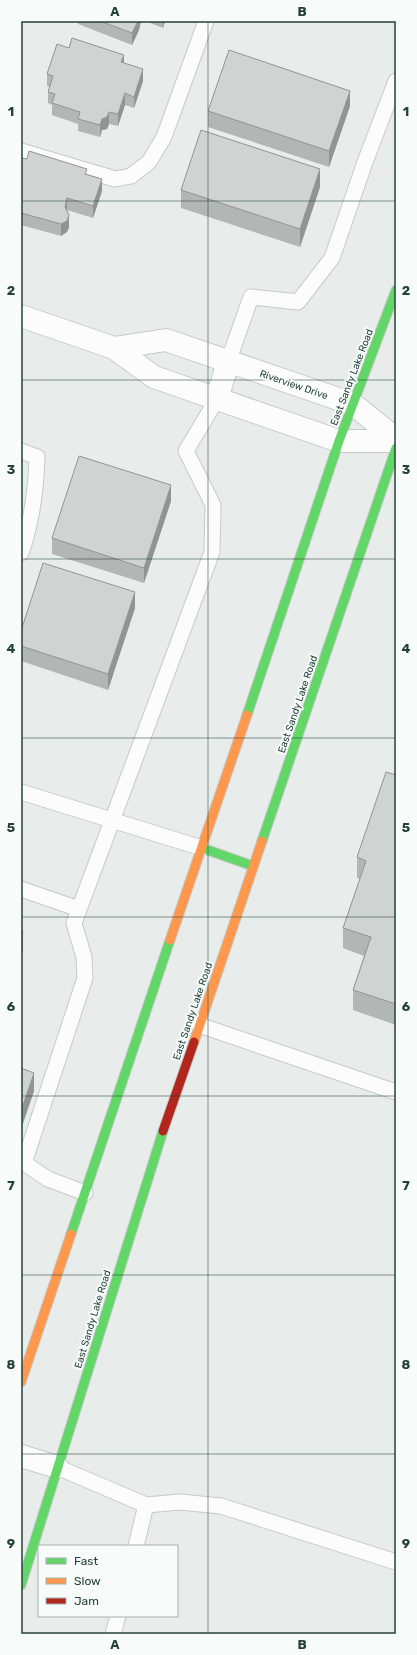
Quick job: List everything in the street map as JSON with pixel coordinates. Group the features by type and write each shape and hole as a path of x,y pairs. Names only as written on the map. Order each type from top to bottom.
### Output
{"main road":[{"name":"East Sandy Lake Road","path":"21,1382 339,441 396,290"},
{"name":"East Sandy Lake Road","path":"21,1584 148,1176 396,448"},
{"path":"202,848 253,866"}],"street":[{"name":"Riverview Drive","path":"21,316 114,348 154,377 339,441 396,440"},
{"name":"Riverview Drive","path":"114,348 166,340 353,404 396,440"},
{"path":"216,399 228,362"},
{"path":"21,1456 57,1467"}],"lane":[{"path":"21,151 115,179 131,176 149,162 164,137 206,21"},
{"path":"228,362 251,297 298,302 332,258 396,81"},
{"path":"85,1193 48,1179 24,1163 85,978 84,957 74,923 212,552 213,505 186,451 216,399"},
{"path":"21,451 37,457 36,486 29,532 21,553"},
{"path":"21,792 202,848"},
{"path":"21,889 79,909"},
{"path":"199,1025 396,1092"},
{"path":"57,1467 146,1505 180,1502 221,1506 396,1562"},
{"path":"136,1545 146,1505"},
{"path":"113,1634 118,1617"}],"building":[{"path":"100,21 138,21 132,33"},
{"path":"72,38 124,55 121,62 143,69 134,97 125,93 118,114 109,112 107,117 102,119 100,125 78,119 80,112 52,103 55,94 48,92 53,76 47,74 57,44 69,48"},
{"path":"229,50 350,91 329,151 208,111"},
{"path":"201,130 320,169 300,229 181,190"},
{"path":"29,151 87,169 85,174 102,179 93,206 67,198 65,207 69,215 67,221 61,224 21,213 21,158 27,159"},
{"path":"79,456 171,485 144,568 52,538"},
{"path":"43,563 135,592 108,674 21,646 21,631"},
{"path":"386,772 396,775 396,1004 353,990 371,937 343,928 366,861 357,857"},
{"path":"21,1068 34,1073 22,1108 21,1107"}],"traffic: fast":[{"path":"247,715 339,441 396,290"},
{"path":"262,841 396,448"},
{"path":"202,848 253,866"},
{"path":"71,1234 170,940"},
{"path":"21,1585 163,1131"}],"traffic: slow":[{"path":"170,940 247,715"},
{"path":"194,1042 262,841"},
{"path":"21,1382 71,1234"}],"traffic: jam":[{"path":"163,1131 194,1042"}]}
